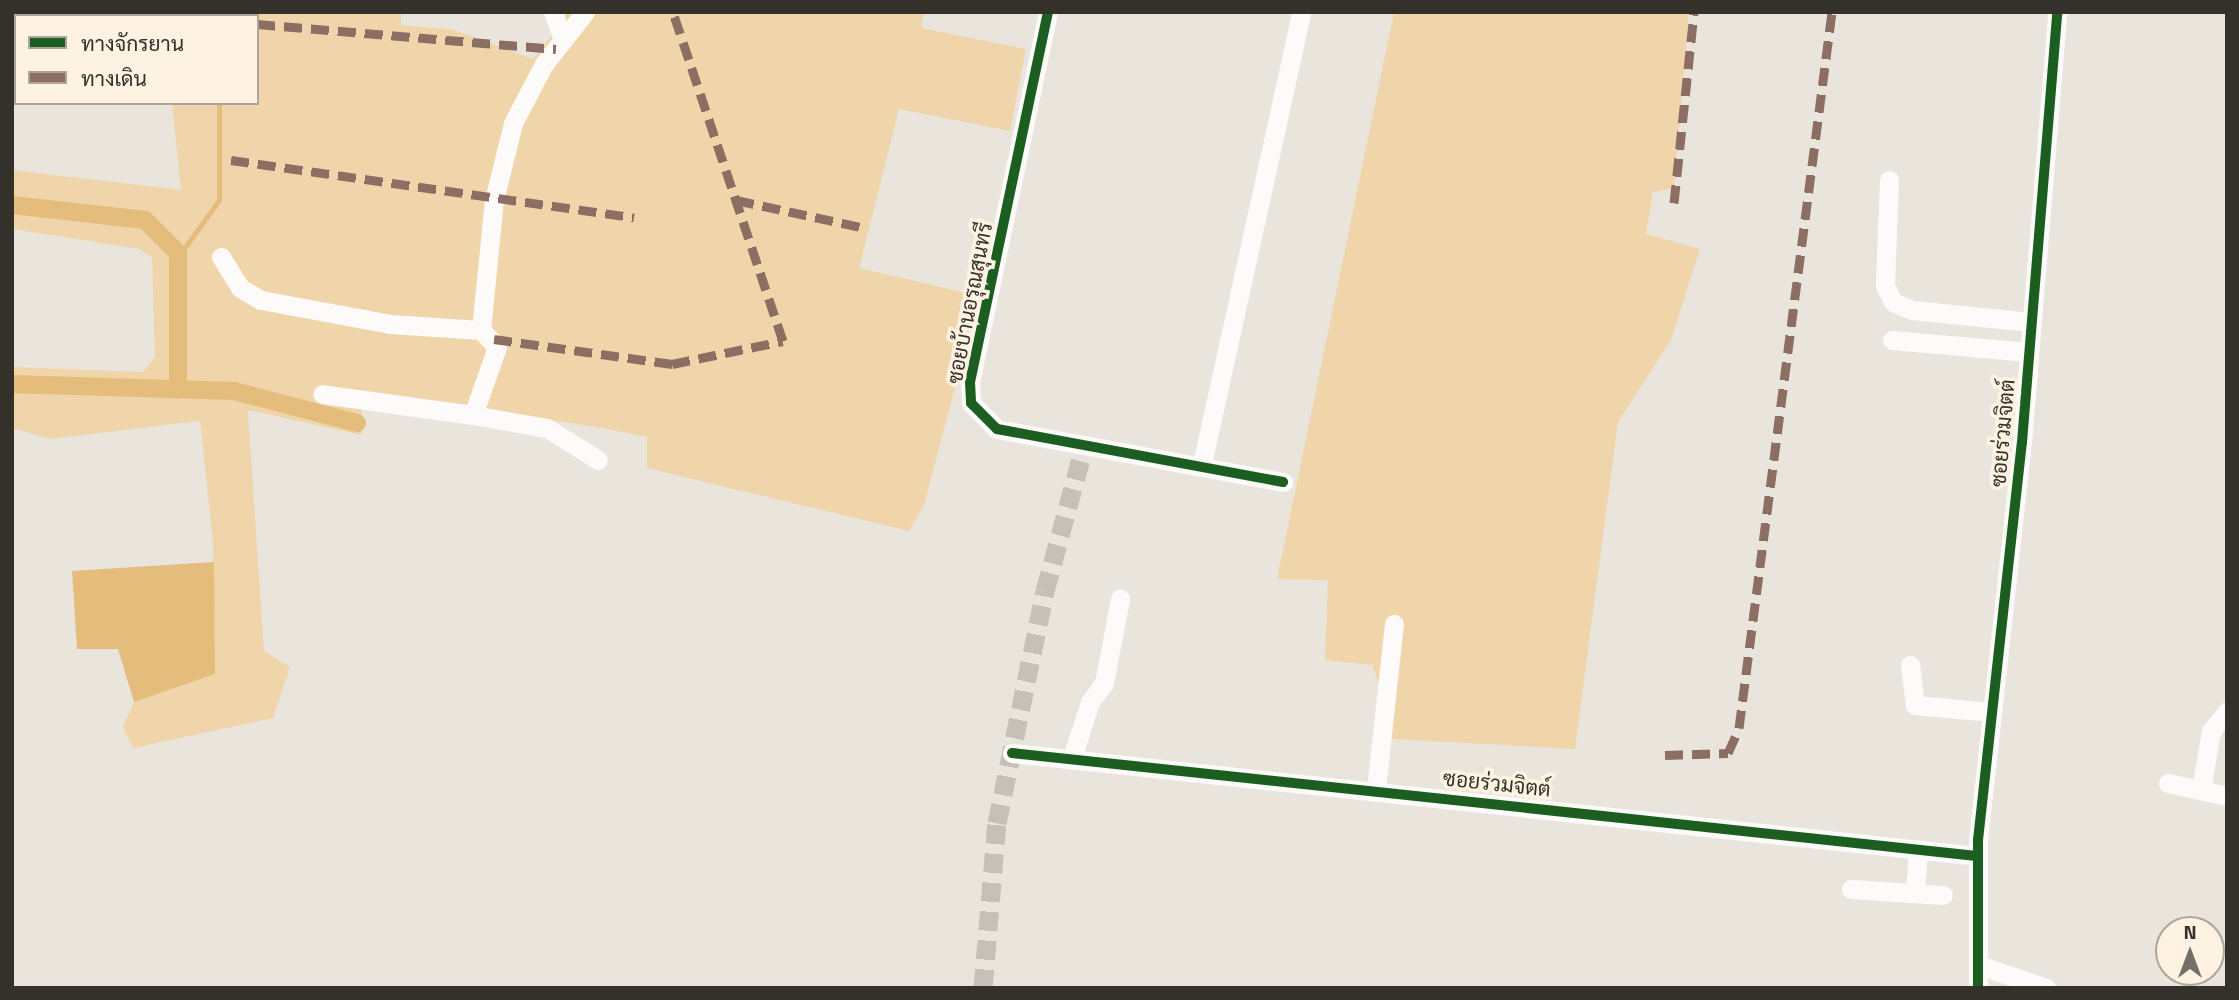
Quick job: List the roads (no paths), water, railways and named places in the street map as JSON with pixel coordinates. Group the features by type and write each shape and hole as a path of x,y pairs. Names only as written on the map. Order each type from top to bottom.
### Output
{"street":[{"path":"553,12 563,40"},
{"path":"481,330 505,149 529,88 585,12"},
{"name":"ซอยบ้านอรุณสุนทรี","path":"1048,12 970,382 971,403 996,429 1202,464 1283,482"},
{"path":"1202,464 1301,12"},
{"name":"ซอยร่วมจิตต์","path":"1978,988 1978,856 2028,352 2057,12"},
{"path":"1889,180 1886,295 1912,310 2030,322"},
{"path":"221,257 240,288 261,300 390,324 481,330 497,347 473,415"},
{"path":"1892,340 2028,352"},
{"path":"322,394 547,428 598,460"},
{"path":"1072,758 1090,702 1104,683 1120,599"},
{"path":"1376,789 1394,624"},
{"path":"1910,665 1915,705 1992,712"},
{"path":"2201,790 2211,731 2227,711"},
{"name":"ซอยร่วมจิตต์","path":"1012,753 1376,789 1978,856"},
{"path":"2168,783 2227,796"},
{"path":"1915,893 1918,849"},
{"path":"1852,889 1943,895"},
{"path":"1979,965 2046,988"}],"waterway":[{"path":"178,257 219,200 219,105"},
{"path":"12,205 145,220 178,253 178,390"},
{"path":"12,384 234,391 357,423"}],"tunnel":[{"path":"983,988 997,823 1045,591 1085,444"}]}
